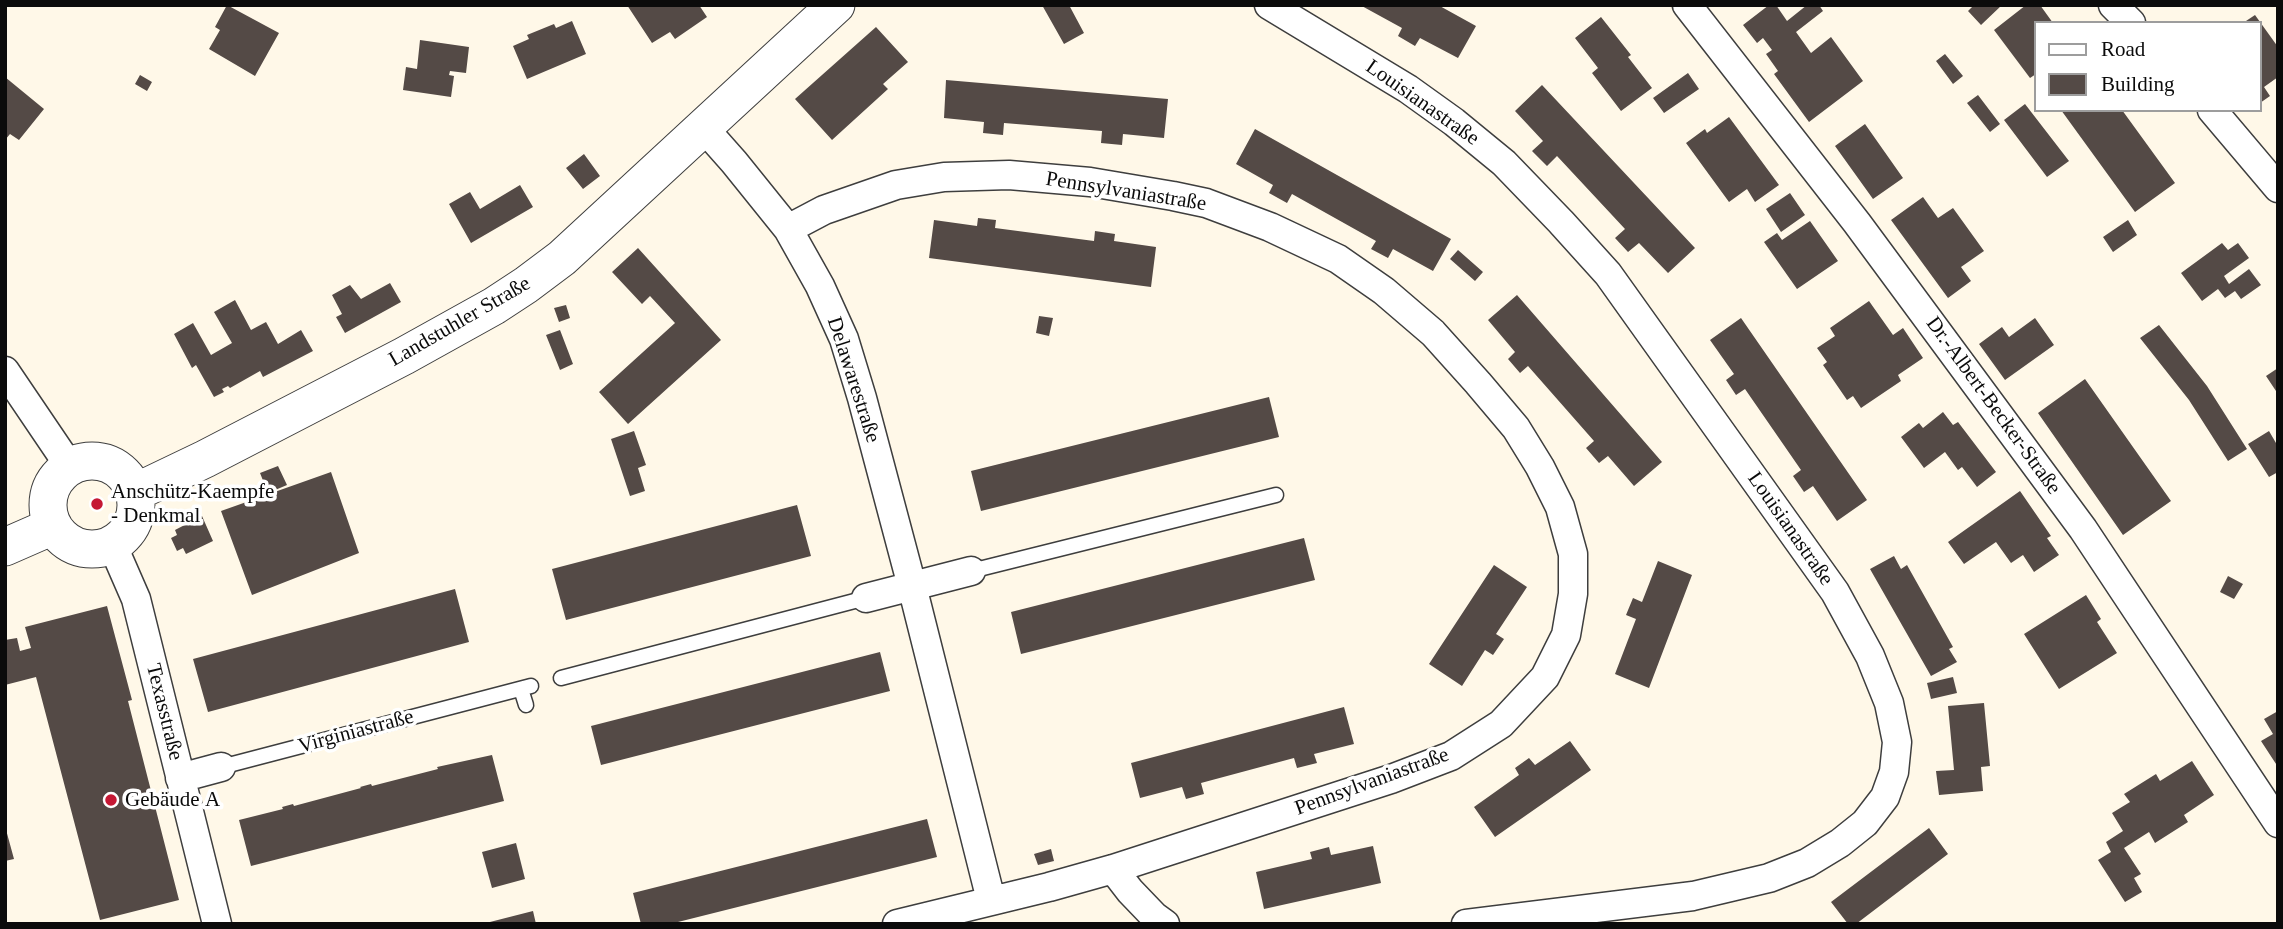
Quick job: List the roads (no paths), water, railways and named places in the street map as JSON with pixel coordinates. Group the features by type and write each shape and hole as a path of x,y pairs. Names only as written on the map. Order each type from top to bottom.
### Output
{"street":[{"name":"Landstuhler Straße","path":"134,493 292,414 494,306 562,258 836,5"},
{"name":"Louisianastraße","path":"1269,5 1408,89 1454,122 1504,163 1608,274 1835,593 1870,656 1889,704 1896,742 1894,772 1885,796 1840,844 1807,863 1769,878 1693,896 1465,924"},
{"name":"Dr.-Albert-Becker-Straße","path":"1687,5 1857,223 2068,508 2278,823"},
{"path":"2113,5 2129,21"},
{"path":"2214,112 2278,188"},
{"name":"Delawarestraße","path":"703,127 788,229 820,286 844,339 912,586 991,900"},
{"name":"Pennsylvaniastraße","path":"788,229 824,210 896,185 944,177 1010,175 1090,182 1206,203 1270,227 1338,259 1384,291 1433,333 1516,428 1560,507 1573,554 1573,594 1566,635 1545,677 1501,724 1451,756 1391,779 1113,869 897,924"},
{"path":"5,371 70,467"},
{"path":"95,461 108,464 120,471 134,493 136,508 132,523 124,535 112,544 101,548 79,547 68,542 53,526 48,507 51,488 70,467 95,461"},
{"path":"5,547 53,526"},
{"name":"Texasstraße","path":"112,544 136,599 217,924"},
{"path":"866,598 971,571"},
{"name":"Virginiastraße","path":"180,778 221,767"},
{"path":"1113,869 1138,900 1165,924"}],"lane":[{"path":"971,571 1276,495"},
{"path":"561,678 866,598"},
{"name":"Virginiastraße","path":"221,767 526,687 526,705"}],"place":[{"name":"Anschütz-Kaempfe - Denkmal","path":"97,504"},
{"name":"Gebäude A","path":"111,800"}]}
